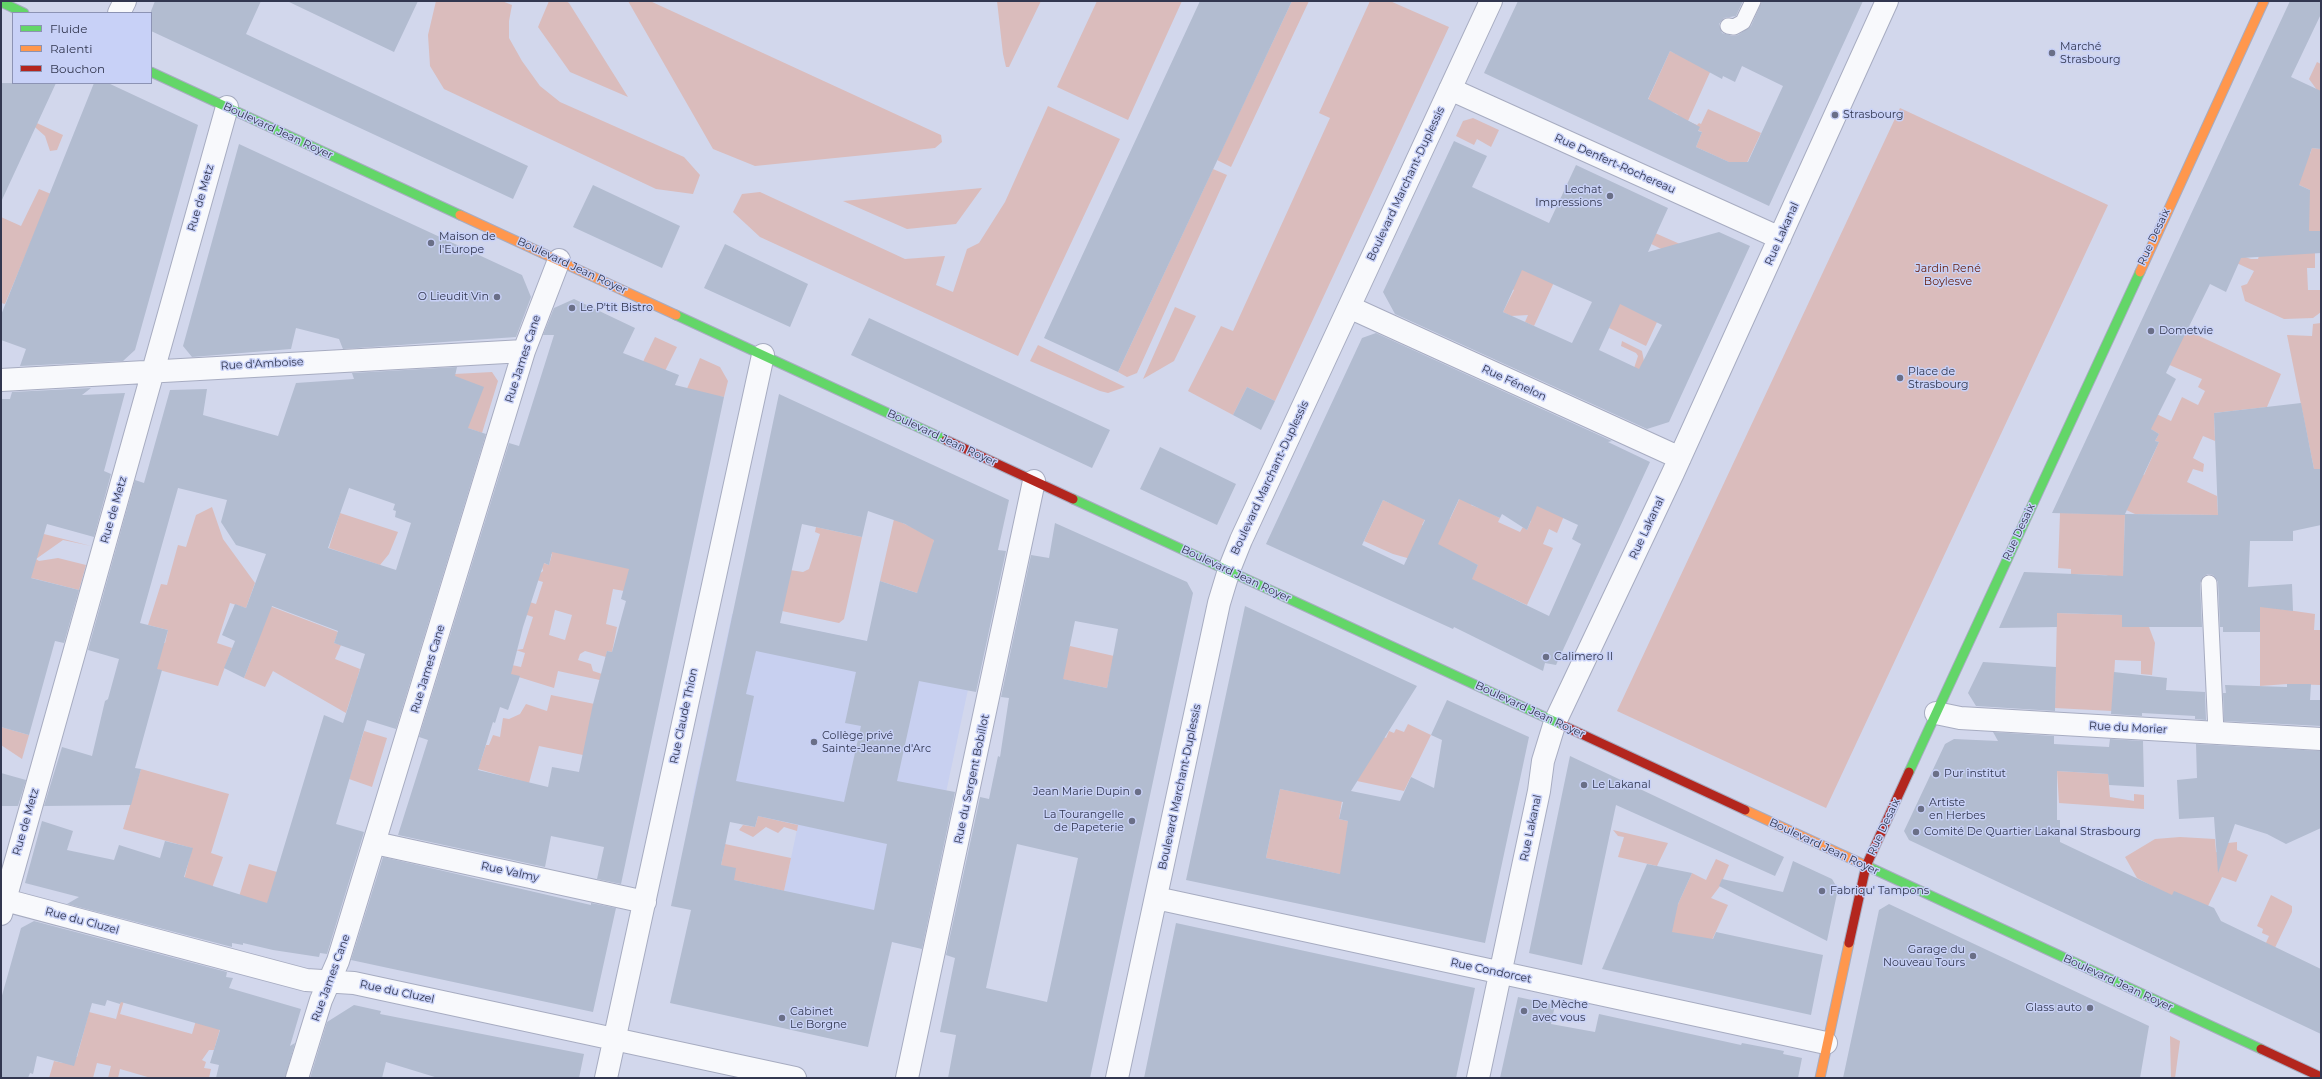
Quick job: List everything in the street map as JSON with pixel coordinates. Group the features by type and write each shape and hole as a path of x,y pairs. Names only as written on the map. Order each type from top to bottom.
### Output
{"street":[{"path":"120,12 125,1"},
{"name":"Boulevard Marchant-Duplessis","path":"1117,1078 1219,602 1229,570 1241,540 1491,1"},
{"name":"Rue Lakanal","path":"1478,1078 1539,791 1541,767 1555,722 1680,458 1887,1"},
{"name":"Rue Desaix","path":"1820,1078 1826,1043 1866,866 2264,1"},
{"path":"1,2 22,12"},
{"name":"Boulevard Jean Royer","path":"152,72 560,260 2321,1077"},
{"name":"Rue Denfert-Rochereau","path":"1450,88 1780,238"},
{"name":"Rue de Metz","path":"2,904 227,107"},
{"name":"Rue James Cane","path":"297,1078 321,1000 338,961 524,351 560,260"},
{"name":"Rue Fénelon","path":"1349,307 1680,458"},
{"name":"Rue d'Amboise","path":"1,380 524,351"},
{"name":"Rue Claude Thion","path":"606,1078 645,902 711,586 763,355"},
{"name":"Rue du Sergent Bobillot","path":"907,1078 1034,481"},
{"name":"Rue du Morier","path":"1936,713 1960,718 2321,739"},
{"name":"Rue Valmy","path":"374,843 645,902"},
{"name":"Rue Condorcet","path":"1156,898 1826,1043"},
{"name":"Rue du Cluzel","path":"2,904 306,980 354,982 796,1078"}],"lane":[{"path":"1728,26 1734,27 1743,22 1753,1"},
{"path":"2209,583 2216,732"}],"shaded area":[{"path":"732,614 867,641 973,666 913,947 892,942 694,910 734,880 784,891 798,825 692,802"}],"green space":[{"path":"436,1 502,1 512,5 509,21 509,38 522,61 540,86 560,102 684,157 700,175 693,194 656,189 444,89 430,66 428,35"},
{"path":"549,1 566,1 569,3 628,97 570,72 538,27"},
{"path":"628,1 650,1 941,135 942,142 935,148 755,166 713,149"},
{"path":"997,1 1041,1 1009,67 1006,67 1003,54"},
{"path":"1097,1 1182,1 1128,120 1057,87"},
{"path":"1292,1 1309,1 1231,167 1217,160"},
{"path":"1370,1 1390,1 1449,27 1275,401 1247,387 1233,415 1188,391 1221,326 1233,331 1330,118 1319,113"},
{"path":"1670,51 1711,70 1688,121 1697,125 1699,123 1701,124 1708,109 1761,133 1744,169 1696,147 1702,132 1686,125 1677,114 1672,112 1671,114 1647,102"},
{"path":"2317,62 2321,64 2321,112 2317,90 2309,79"},
{"path":"1048,106 1120,139 1018,356 760,237 733,212 742,194 760,192 905,259 945,256 936,285 953,292 967,249 979,243 1005,202"},
{"name":"Jardin René Boylesve","path":"1900,108 2108,205 1826,808 1617,711"},
{"path":"1473,118 1499,130 1491,147 1477,139 1474,145 1456,136 1463,121"},
{"path":"28,119 63,135 57,150 50,151 45,136 27,120"},
{"path":"2294,147 2310,154 2312,148 2321,149 2321,231 2315,244 2315,268 2307,268 2308,290 2321,290 2321,312 2313,318 2284,319 2245,301 2241,286 2247,284 2254,271 2230,260 2233,253 2251,259 2258,259 2263,242 2310,190 2282,177"},
{"path":"1213,169 1227,175 1137,373 1127,377 1118,372"},
{"path":"982,188 956,224 907,229 843,201"},
{"path":"39,189 51,194 5,304 1,303 1,217 21,226"},
{"path":"1639,226 1680,244 1674,255 1647,242 1645,260"},
{"path":"1512,238 1556,278 1534,326 1525,322 1528,315 1511,316 1503,312 1514,290 1492,280"},
{"path":"1625,278 1657,322 1646,346 1609,328"},
{"path":"1175,307 1196,316 1174,361 1143,379"},
{"path":"2321,323 2321,469 2314,469 2287,335 2312,336 2313,324"},
{"path":"2182,328 2281,374 2267,407 2214,413 2215,441 2203,436 2193,458 2204,464 2203,472 2193,469 2187,482 2217,496 2218,515 2135,514 2113,504 2129,469 2144,475 2159,442 2155,441 2159,434 2149,428 2144,408 2171,421 2182,397 2198,405 2205,391 2198,387 2202,379 2165,363"},
{"path":"655,337 677,347 663,375 641,366"},
{"path":"1622,341 1642,351 1644,361 1656,375 1634,368 1638,356 1636,353 1621,346"},
{"path":"1038,345 1125,387 1108,393 1100,391 1030,361"},
{"path":"700,358 720,367 728,381 724,397 686,391"},
{"path":"492,372 498,381 482,433 468,428 455,374"},
{"path":"1417,468 1422,470 1418,480 1424,483 1424,493 1432,505 1422,525 1432,530 1439,514 1450,519 1464,489 1475,495 1471,505 1479,508 1484,498 1495,503 1490,513 1500,518 1498,522 1520,532 1523,527 1527,530 1531,521 1524,517 1533,497 1566,511 1557,533 1549,529 1543,544 1553,548 1527,605 1494,590 1493,592 1482,586 1478,589 1468,587 1428,569 1438,540 1430,535 1418,561 1393,554 1364,541 1383,500 1392,504 1397,494 1388,489 1394,477 1409,483","holes":["1469,561 1478,565 1470,582 1461,578"]},
{"path":"212,507 223,539 255,583 246,608 230,603 217,643 232,648 218,686 119,659 129,633 165,643 168,630 148,625 161,584 167,585 178,545 186,547 196,515"},
{"path":"340,513 398,532 389,554 380,565 329,548"},
{"path":"2060,513 2125,514 2123,584 2106,575 2071,574 2071,569 2058,568"},
{"path":"894,519 935,538 933,543 946,549 917,593 880,581"},
{"path":"816,527 862,537 844,619 839,623 782,611 790,570 803,572 809,569 820,534 815,532"},
{"path":"44,534 91,546 63,540 36,559 39,561 58,558 86,565 79,590 16,574"},
{"path":"638,544 624,591 613,589 606,624 617,627 612,652 607,651 606,657 585,651 580,654 578,660 591,664 593,671 611,677 609,682 558,671 554,688 509,674 512,665 521,667 525,653 516,650 523,649 533,617 518,612 508,595 536,604 543,582 524,576 538,575 543,571 541,562 549,565 552,554 542,551","holes":["555,610 572,615 565,640 549,635"]},
{"path":"259,602 338,632 334,643 341,645 335,659 360,669 357,679 363,682 359,696 352,694 346,713 273,671 265,687 244,678 256,647 247,644"},
{"path":"2260,606 2315,614 2314,630 2321,630 2321,685 2287,684 2260,686"},
{"path":"2057,613 2122,615 2122,627 2149,627 2155,643 2152,675 2141,674 2141,661 2115,660 2112,711 2055,708"},
{"path":"1070,646 1114,656 1107,688 1052,677"},
{"path":"551,695 604,706 583,755 539,746 529,783 478,769 486,745 489,745 493,735 500,737 503,718 509,719 520,714 526,704 547,711"},
{"path":"1408,724 1431,735 1404,791 1357,781 1379,735 1386,738 1389,731 1394,733 1396,729 1404,732"},
{"path":"1,727 29,735 22,759 1,745"},
{"path":"364,731 387,738 372,787 349,779"},
{"path":"141,769 229,794 211,853 223,857 212,888 181,892 192,848 123,829"},
{"path":"2057,771 2108,774 2110,797 2134,801 2134,794 2144,795 2144,809 2059,803"},
{"path":"1280,789 1342,801 1339,819 1348,821 1344,875 1266,858"},
{"path":"758,816 798,825 797,831 784,827 778,833 766,827 753,837 739,830 743,825 755,827"},
{"path":"1613,830 1668,843 1657,866 1618,857 1624,837 1618,836"},
{"path":"2180,837 2215,839 2216,852 2224,853 2228,843 2237,842 2237,850 2248,855 2236,882 2222,877 2208,906 2167,906 2158,889 2137,878 2125,857 2155,839"},
{"path":"725,844 791,858 784,891 734,880 721,865"},
{"path":"1716,859 1729,865 1720,886 1711,898 1728,905 1712,940 1691,958 1657,928 1678,904 1692,873 1706,880"},
{"path":"249,864 284,874 270,905 234,913"},
{"path":"2271,895 2292,906 2292,912 2271,956 2262,952 2269,936 2262,933 2263,929 2257,926"},
{"path":"123,993 126,994 120,1014 192,1034 202,1000 224,1015 214,1050 209,1050 202,1060 206,1062 204,1068 211,1069 209,1078 151,1078 120,1069 118,1078 108,1078 111,1066 97,1063 93,1078 49,1078 54,1061 63,1063 66,1054 77,1057 89,1012 116,1019"},
{"path":"2170,1036 2180,1041 2175,1078 2171,1078"}],"building":[{"path":"155,1 261,1 246,34 528,166 513,199 152,31 151,11"},
{"path":"287,1 418,1 394,52"},
{"path":"1200,1 1292,1 1118,372 1044,338"},
{"path":"1518,1 1743,1 1736,16 1724,18 1719,24 1722,33 1733,36 1738,35 1751,26 1762,1 1863,1 1769,206 1484,73","holes":["1670,51 1722,79 1723,76 1735,82 1742,66 1783,86 1748,162 1729,162 1696,147 1702,132 1698,131 1700,127 1648,99"]},
{"path":"2290,1 2321,1 2321,14 2291,77 2321,91 2321,149 2312,148 2299,185 2310,190 2309,231 2321,231 2321,253 2241,258 2226,292 2210,284 2166,373 2176,379 2151,429 2159,434 2155,441 2159,442 2125,514 2218,515 2214,413 2301,403 2314,469 2321,469 2321,525 2293,531 2293,541 2250,541 2248,587 2292,584 2293,611 2260,607 2260,632 2223,632 2223,627 2220,627 2218,582 2213,575 2208,574 2204,576 2200,583 2202,627 2122,627 2122,615 2057,613 2057,627 1999,628 2024,572 2123,576 2125,515 2052,513"},
{"path":"1,83 56,84 1,202"},
{"path":"94,84 110,84 198,125 135,350 123,361 20,366 26,349 1,340 1,315"},
{"path":"1454,141 1487,156 1472,187 1549,223 1576,165 1668,208 1648,252 1719,232 1750,246 1669,422 1647,429 1395,314 1383,292","holes":["1522,270 1592,302 1572,343 1503,312","1620,304 1662,325 1639,369 1599,350"]},
{"path":"239,144 522,275 531,297 516,337 343,349 339,339 296,328 291,349 192,357 183,346"},
{"path":"593,185 680,226 662,268 573,227"},
{"path":"725,244 808,284 790,327 704,288"},
{"path":"574,299 635,328 623,353 679,375 675,385 724,397 621,884 597,879 604,847 551,836 545,867 398,835 428,740 419,737 509,443 519,446 554,335 543,335 554,308","holes":["552,552 629,569 621,599 626,601 612,652 607,651 593,704 579,772 552,767 548,787 478,770 493,722 495,723 500,707 508,710 520,676 511,674 523,627 544,563 549,565"]},
{"path":"869,318 1110,430 1092,468 851,355"},
{"path":"1376,333 1612,441 1608,442 1650,462 1556,665 1545,663 1543,671 1454,627 1453,629 1266,544 1362,338","holes":["1459,499 1500,518 1502,514 1527,530 1537,506 1578,525 1572,539 1581,544 1549,616 1472,579 1478,565 1438,544","1383,500 1425,520 1404,565 1362,545"]},
{"path":"457,367 455,376 484,387 468,428 486,434 396,729 367,720 336,824 364,832 327,954 320,953 319,957 273,950 243,943 243,945 232,943 232,947 67,904 79,897 25,883 42,821 73,831 67,850 114,860 119,845 160,858 165,841 193,848 184,877 267,903 324,715 343,723 365,654 334,643 338,631 272,606 244,678 224,668 235,641 222,635 235,604 246,608 266,554 236,545 221,522 227,500 178,488 140,623 168,630 157,669 162,670 135,768 141,769 131,805 44,806 62,747 92,756 105,701 108,699 119,659 88,650 135,480 144,483 170,390 207,389 203,415 278,436 296,383 354,379 352,373","holes":["349,488 395,504 393,510 396,511 395,517 411,523 396,570 328,548"]},
{"path":"1247,387 1275,401 1261,430 1233,415"},
{"path":"91,388 82,395 125,393 104,471 111,474 94,537 47,524 31,578 79,590 64,643 55,641 29,735 1,727 1,399 10,399 12,392"},
{"path":"779,394 1009,500 998,550 1006,551 976,692 919,681 897,781 955,792 922,949 892,942 868,1047 670,1003 691,910 671,906","holes":["868,511 905,524 934,540 917,593 880,581 867,641 780,623 802,524 862,537","756,651 856,672 845,723 861,726 844,802 736,781 754,696 746,694","758,816 887,844 874,910 734,880 736,868 721,865 730,822 755,827"]},
{"path":"1160,447 1236,484 1217,525 1140,489"},
{"path":"1055,523 1187,582 1193,593 1090,1078 948,1078 956,1035 940,1032 955,958 946,955 980,797 989,799 998,756 1000,757 1009,698 1001,697 1031,555 1049,558","holes":["1075,621 1118,629 1107,688 1063,679","1017,844 1078,858 1047,1002 986,988"]},
{"path":"1245,606 1417,686 1351,791 1400,801 1411,777 1434,788 1442,740 1431,735 1447,700 1529,737 1485,943 1186,880","holes":["1280,789 1343,802 1339,819 1348,821 1340,874 1266,858"]},
{"path":"1983,662 2056,667 2055,711 1976,706 1968,693"},
{"path":"2114,672 2167,678 2166,690 2205,692 2206,720 2195,719 2195,716 2142,713 2142,716 2111,714"},
{"path":"2287,684 2311,684 2310,700 2321,700 2321,726 2224,721 2223,693 2226,693 2225,685 2287,687"},
{"path":"1993,732 2054,736 2054,744 2109,747 2110,739 2143,741 2144,787 2109,785 2108,774 2057,771 2057,820 2060,820 2060,842 2172,895 2174,891 2214,908 2221,921 2321,969 2321,1034 1909,840 1904,831 1945,744 1954,739 1998,741"},
{"path":"2196,744 2321,751 2321,828 2286,844 2267,834 2235,824 2218,873 2214,817 2179,819 2177,780 2197,778"},
{"path":"1570,756 1784,857 1775,876 1616,805 1582,965 1529,953"},
{"path":"1,773 26,780 18,806 1,806"},
{"path":"383,857 591,905 591,903 616,908 593,1012 351,960"},
{"path":"1793,861 1832,879 1838,889 1827,941 1719,886 1722,879 1783,892"},
{"path":"1647,864 1692,873 1678,904 1672,932 1713,939 1716,932 1823,955 1811,1015 1602,969"},
{"path":"1889,904 2149,1026 2140,1078 1843,1078 1879,910"},
{"path":"34,921 227,972 226,977 233,978 229,988 301,1009 290,1046 295,1043 285,1078 216,1078 219,1065 210,1063 220,1030 121,1002 120,1004 107,1000 105,1006 92,1003 74,1066 37,1056 33,1074 30,1073 28,1078 1,1078 1,999 21,928"},
{"path":"1176,923 1475,988 1456,1078 1144,1078"},
{"path":"1518,997 1555,1005 1551,1024 1595,1032 1599,1014 1741,1045 1742,1043 1784,1051 1783,1054 1802,1058 1798,1078 1500,1078"},
{"path":"354,1005 381,1011 380,1014 584,1054 579,1078 438,1078 386,1062 382,1078 310,1078 327,1022"}],"traffic: fast":[{"path":"1,2 22,12"},
{"path":"152,72 460,215"},
{"path":"1909,772 2140,272"},
{"path":"676,315 946,440"},
{"path":"1073,499 1562,725"},
{"path":"1869,867 2261,1049"}],"traffic: slow":[{"path":"2140,272 2264,1"},
{"path":"460,215 676,315"},
{"path":"1745,810 1869,867"},
{"path":"1820,1078 1849,943"}],"traffic: jam":[{"path":"946,440 1073,499"},
{"path":"1562,725 1745,810"},
{"path":"1849,943 1866,866 1909,772"},
{"path":"2261,1049 2321,1077"}],"place":[{"name":"Marché Strasbourg","path":"2052,53"},
{"name":"Strasbourg","path":"1835,115"},
{"name":"Lechat Impressions","path":"1610,196"},
{"name":"Maison de l'Europe","path":"431,243"},
{"name":"O Lieudit Vin","path":"497,297"},
{"name":"Le P'tit Bistro","path":"572,308"},
{"name":"Dometvie","path":"2151,331"},
{"name":"Place de Strasbourg","path":"1900,378"},
{"name":"Calimero II","path":"1546,657"},
{"name":"Collège privé Sainte-Jeanne d'Arc","path":"814,742"},
{"name":"Pur institut","path":"1936,774"},
{"name":"Le Lakanal","path":"1584,785"},
{"name":"Jean Marie Dupin","path":"1138,792"},
{"name":"Artiste en Herbes","path":"1921,809"},
{"name":"La Tourangelle de Papeterie","path":"1132,821"},
{"name":"Comité De Quartier Lakanal Strasbourg","path":"1916,832"},
{"name":"Fabriqu' Tampons","path":"1822,891"},
{"name":"Garage du Nouveau Tours","path":"1973,956"},
{"name":"Glass auto","path":"2090,1008"},
{"name":"De Mèche avec vous","path":"1524,1011"},
{"name":"Cabinet Le Borgne","path":"782,1018"}]}
